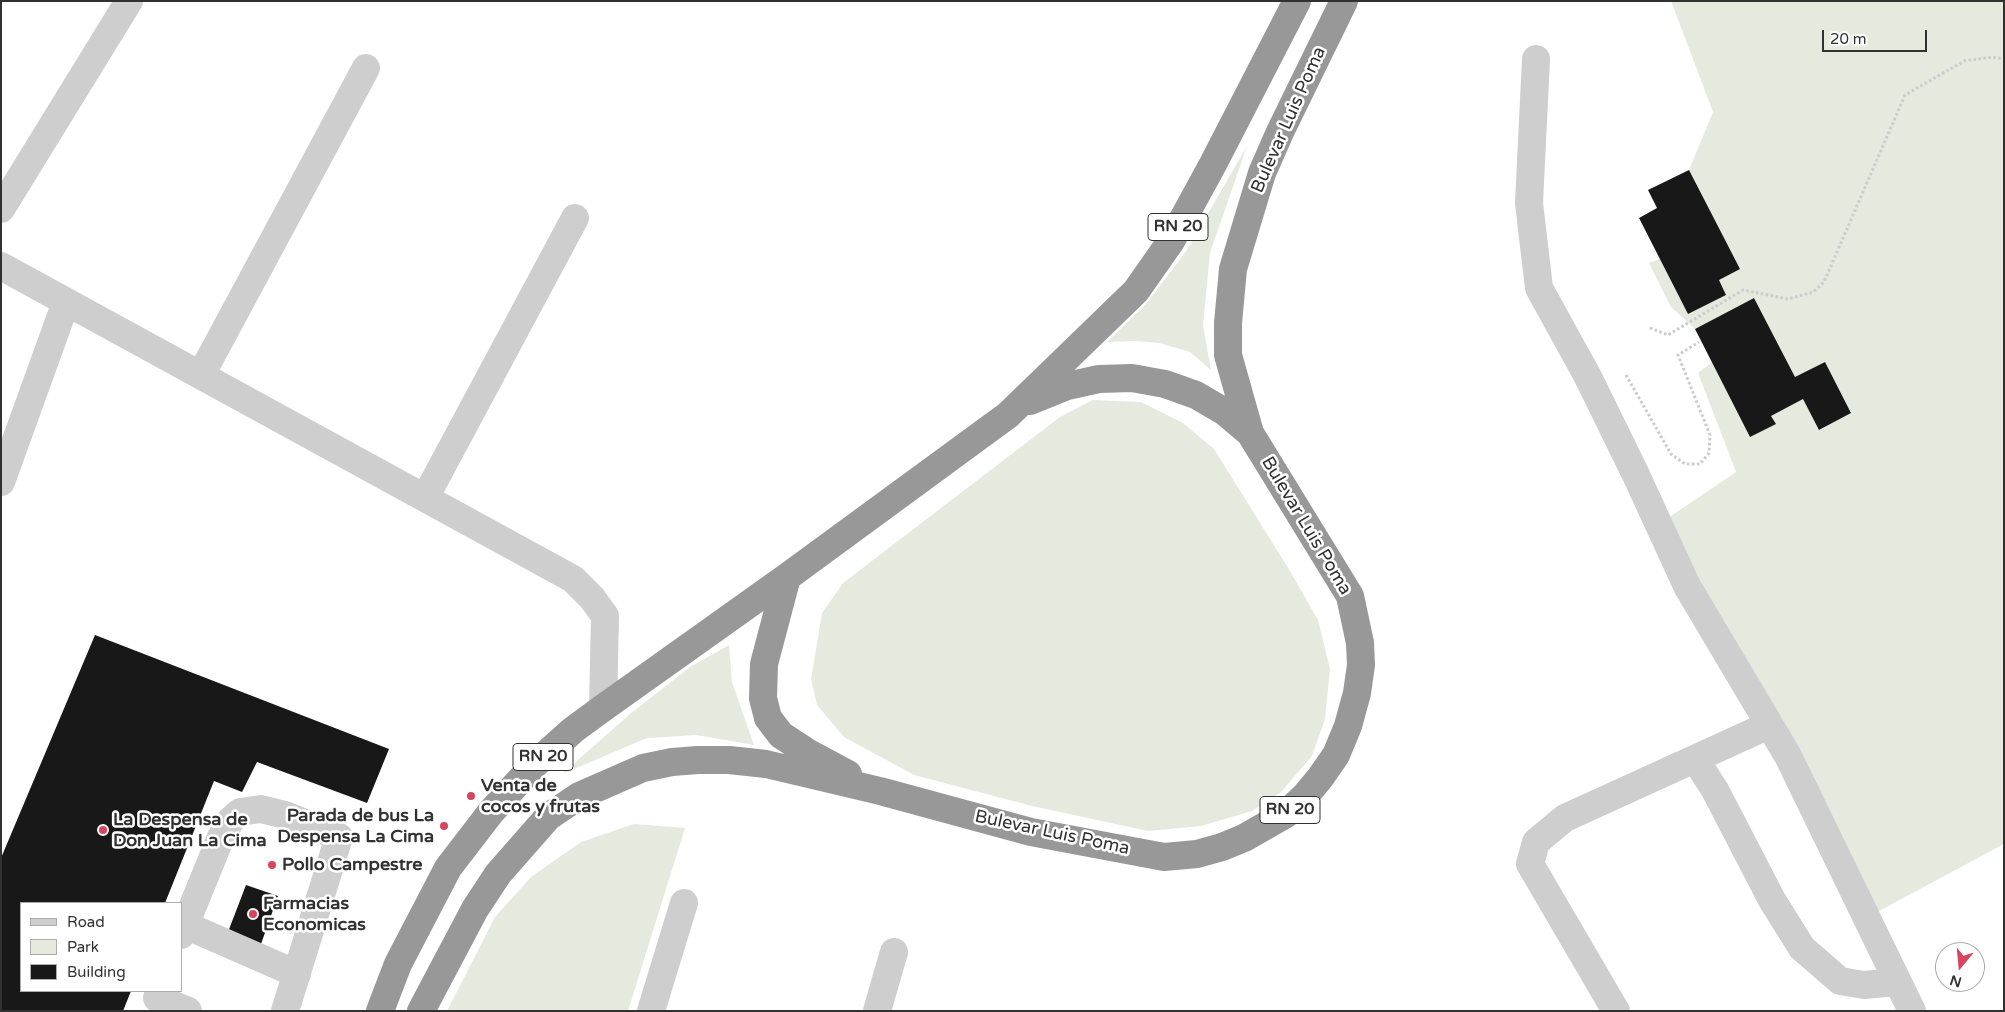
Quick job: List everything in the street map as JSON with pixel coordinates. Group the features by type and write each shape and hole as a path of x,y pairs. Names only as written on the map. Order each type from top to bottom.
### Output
{"highway":[{"name":"RN 20","path":"380,1011 398,964 448,868 491,812 534,764 573,730 787,577 1008,415 1136,291 1171,241 1297,1"},
{"name":"Bulevar Luis Poma","path":"880,791 1031,832 1164,857 1197,854 1222,847 1264,828 1292,808 1320,778 1336,755 1348,726 1357,693 1361,665 1360,643 1350,596 1250,433 1228,355 1228,323 1233,269 1262,173 1344,1"},
{"path":"1008,415 1036,398 1067,386 1099,379 1132,378 1165,384 1196,395 1225,412 1250,433"},
{"path":"787,577 764,664 763,698 768,718 781,735 807,752 880,791"},
{"name":"RN 20","path":"421,1011 475,909 498,874 548,817 579,796 643,768 672,762 706,760 729,760 766,764 880,791"}],"street":[{"path":"1,209 128,1"},
{"path":"1536,59 1529,203 1539,288 1588,377 1687,586 1788,756 1912,1011"},
{"path":"201,375 366,68"},
{"path":"425,498 575,218"},
{"path":"1,266 573,580 592,598 605,616 603,708"},
{"path":"1,482 66,302"},
{"path":"1616,1011 1530,864 1536,842 1565,818 1769,724"},
{"path":"1694,759 1715,790 1772,900 1802,948 1840,981 1864,985 1897,982"},
{"path":"286,1011 339,837 285,815 261,809 240,812 231,820 221,836 183,930 297,974"},
{"path":"651,1011 684,903"},
{"path":"877,1011 894,952"},
{"path":"157,1000 188,1011"}],"path":[{"path":"1650,328 1668,335 1743,290 1788,299 1813,292 1824,282 1905,95 1964,61 1992,57 2004,59"},
{"path":"1626,375 1671,454 1685,464 1700,464 1710,453 1710,435 1678,355 1699,342"}],"green space":[{"path":"1671,1 2004,1 2004,844 1866,918 1659,524 1736,472 1698,373 1712,362 1750,437 1775,423 1771,416 1803,399 1820,430 1851,413 1825,362 1795,377 1754,298 1695,329 1671,307 1649,263 1660,259 1688,314 1726,295 1719,280 1739,269 1689,170 1713,112"},
{"path":"1247,146 1210,253 1203,325 1211,370 1190,352 1159,343 1136,341 1107,342 1146,304 1187,250"},
{"path":"1093,400 1141,402 1183,423 1214,449 1290,571 1318,620 1330,669 1325,719 1312,756 1281,792 1252,811 1201,826 1148,831 1032,806 914,775 844,737 817,705 811,679 822,613 843,583 1060,417"},
{"path":"729,645 732,682 754,745 696,735 647,738 562,774 630,714 690,667"},
{"path":"634,824 685,828 628,1011 447,1011 495,917 531,877 581,842"}],"building":[{"path":"1689,170 1740,269 1719,280 1726,295 1688,314 1639,218 1657,208 1648,190"},
{"path":"1754,298 1795,377 1825,362 1851,413 1819,430 1803,399 1771,416 1776,424 1750,437 1695,329"},
{"name":"La Despensa de Don Juan La Cima","path":"95,635 389,749 367,803 257,762 242,792 214,781 165,902 20,902 20,992 131,992 123,1011 1,1011 1,858"},
{"name":"Farmacias Economicas","path":"246,885 278,896 261,944 228,932"}],"place":[{"name":"Venta de cocos y frutas","path":"471,796"},
{"name":"Parada de bus La Despensa La Cima","path":"444,826"},
{"name":"La Despensa de Don Juan La Cima","path":"103,830"},
{"name":"Pollo Campestre","path":"272,865"},
{"name":"Farmacias Economicas","path":"253,914"}]}
